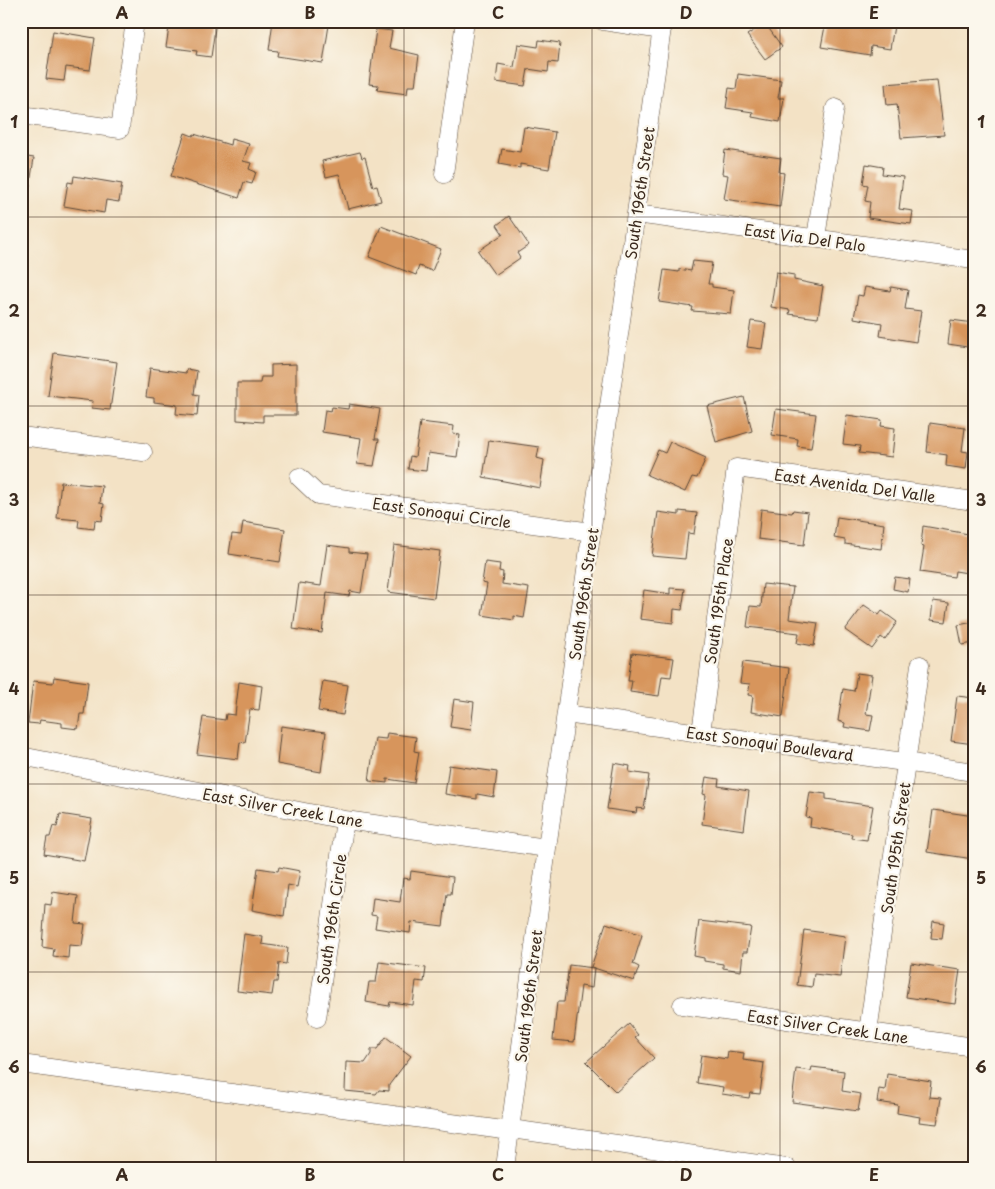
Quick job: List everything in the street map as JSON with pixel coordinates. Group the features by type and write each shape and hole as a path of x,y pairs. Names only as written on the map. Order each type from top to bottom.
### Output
{"street":[{"path":"21,115 120,129 135,21"},
{"path":"444,174 465,21"},
{"path":"603,21 663,25"},
{"name":"South 196th Street","path":"505,1168 547,848 663,25"},
{"path":"816,238 835,108"},
{"name":"East Via Del Palo","path":"636,214 974,260"},
{"path":"21,436 143,452"},
{"name":"East Avenida Del Valle","path":"736,468 974,501"},
{"name":"South 195th Place","path":"700,733 736,468"},
{"name":"East Sonoqui Circle","path":"299,477 318,495 592,532"},
{"name":"South 195th Street","path":"868,1032 920,665"},
{"name":"East Sonoqui Boulevard","path":"566,714 974,772"},
{"name":"East Silver Creek Lane","path":"21,756 344,820 547,848"},
{"name":"South 196th Circle","path":"317,1018 344,820"},
{"name":"East Silver Creek Lane","path":"682,1005 974,1047"},
{"path":"21,1064 787,1168"}],"building":[{"path":"170,21 216,21 211,57 196,55 197,51 166,47"},
{"path":"273,21 302,21 329,25 323,63 277,56 278,51 269,50"},
{"path":"826,21 868,21 894,26 890,49 871,46 870,55 821,47"},
{"path":"765,23 782,47 765,59 747,35"},
{"path":"376,29 392,31 389,48 419,55 415,86 408,86 407,94 377,90 378,85 369,84"},
{"path":"53,31 95,38 90,70 66,67 64,81 46,79"},
{"path":"539,40 560,43 558,63 549,62 548,72 528,69 525,86 496,82 498,64 514,67 518,44 538,47"},
{"path":"738,74 781,80 778,98 784,98 780,122 752,117 753,112 726,108 729,88 736,89"},
{"path":"937,80 944,135 901,138 897,104 887,105 885,84"},
{"path":"524,127 555,132 549,169 520,164 520,168 499,164 502,149 520,152"},
{"path":"185,133 230,145 231,139 249,144 243,161 251,163 249,169 256,172 252,184 244,182 239,198 171,176"},
{"path":"725,150 781,158 779,172 784,173 780,207 724,199 728,175 722,174"},
{"path":"360,152 362,158 365,157 373,187 377,186 381,201 348,209 339,174 326,177 322,161"},
{"path":"21,156 34,158 27,203 21,203"},
{"path":"866,164 883,167 882,174 903,177 899,209 913,211 911,224 868,218 870,202 865,201 868,185 863,184"},
{"path":"74,176 122,184 119,202 106,200 104,213 64,206 68,182 73,183"},
{"path":"509,216 529,245 517,253 520,258 495,275 478,251 503,234 497,225"},
{"path":"381,226 441,249 432,271 419,266 416,275 369,257"},
{"path":"693,261 712,263 708,284 712,284 712,287 734,290 731,314 692,311 693,307 659,302 664,270 679,272 679,269 691,271"},
{"path":"776,272 794,275 794,280 823,286 818,318 789,314 790,310 771,307"},
{"path":"865,287 890,291 891,287 908,290 905,309 921,311 916,342 880,336 882,323 854,318 858,295 863,296"},
{"path":"951,320 974,323 974,348 948,344"},
{"path":"751,321 766,323 762,349 747,347"},
{"path":"54,353 117,362 110,410 92,408 93,401 48,396"},
{"path":"296,364 296,415 263,415 263,422 237,420 237,383 260,383 261,377 271,377 271,365"},
{"path":"150,368 186,373 187,369 197,371 194,394 199,395 197,416 176,414 177,405 154,402 154,398 146,397"},
{"path":"744,397 752,431 716,442 707,406"},
{"path":"349,404 380,409 375,439 379,439 374,466 357,464 361,438 322,432 325,410 331,411 332,407 348,409"},
{"path":"776,409 816,414 811,448 797,446 798,439 772,435"},
{"path":"847,415 882,420 881,426 895,428 892,457 859,453 860,446 843,444"},
{"path":"420,422 454,426 453,434 460,435 457,457 428,453 426,471 408,469 410,456 415,457"},
{"path":"930,423 965,428 962,451 968,452 966,469 946,466 947,455 927,452"},
{"path":"489,440 539,447 537,458 544,460 540,488 483,477"},
{"path":"670,442 706,458 697,478 692,477 685,492 647,475 658,450 665,453"},
{"path":"61,482 102,486 100,503 104,504 102,521 95,520 94,529 78,527 79,520 57,518"},
{"path":"761,509 792,513 793,510 808,512 804,545 758,539"},
{"path":"679,511 697,513 694,534 688,533 685,559 652,556 658,512 679,515"},
{"path":"837,517 884,524 881,549 845,544 845,540 834,538"},
{"path":"243,522 285,529 280,562 229,554 232,534 241,535"},
{"path":"923,526 974,535 974,574 955,571 954,577 920,572 924,547 921,546"},
{"path":"327,545 349,548 349,552 367,554 361,593 350,591 349,596 327,593 322,633 293,629 299,583 321,586"},
{"path":"394,545 440,551 434,598 388,592"},
{"path":"485,562 500,564 499,571 503,572 502,584 529,588 524,618 514,616 514,620 482,615 487,584 482,583"},
{"path":"895,577 910,579 908,592 893,589"},
{"path":"763,584 793,587 789,619 818,623 814,646 797,643 799,633 747,627 750,606 761,607"},
{"path":"670,588 685,589 682,610 674,609 673,623 640,619 644,590 670,594"},
{"path":"933,601 949,603 946,622 931,620"},
{"path":"864,605 879,615 882,611 897,622 885,640 881,637 872,649 845,630"},
{"path":"974,622 974,643 962,645 958,625"},
{"path":"632,653 674,658 671,677 662,676 659,696 630,692 632,681 628,681"},
{"path":"743,662 789,668 783,717 751,712 753,696 748,695 750,684 740,683"},
{"path":"857,673 872,675 866,714 873,715 870,731 844,727 845,723 838,721 843,689 854,691"},
{"path":"54,677 88,682 84,714 80,714 78,729 62,727 62,723 40,720 39,724 28,723 33,681 53,683"},
{"path":"323,681 348,685 343,715 318,711"},
{"path":"239,682 262,686 259,710 250,709 245,743 240,742 238,759 197,754 203,717 225,720 226,714 235,715"},
{"path":"957,696 974,698 974,744 951,741"},
{"path":"454,699 474,702 471,730 450,727"},
{"path":"281,726 326,732 321,772 277,764"},
{"path":"387,733 416,737 414,751 419,752 414,783 387,779 387,783 369,781 375,738 386,739"},
{"path":"614,763 630,766 629,772 649,775 644,809 637,808 636,813 607,809"},
{"path":"449,765 497,772 494,797 477,794 477,799 445,794"},
{"path":"706,777 719,779 718,786 749,791 744,830 702,824 706,795 703,794"},
{"path":"810,792 826,794 826,799 873,806 867,840 851,838 852,834 810,827 811,818 806,817"},
{"path":"933,810 974,816 973,859 927,852"},
{"path":"60,814 92,819 84,861 44,854 47,837 50,837 53,826 57,827"},
{"path":"279,867 300,871 297,887 288,885 284,916 252,910 258,868 278,871"},
{"path":"411,871 453,877 451,894 447,894 443,926 411,922 410,933 375,928 377,916 371,915 373,898 400,902 403,878 410,879"},
{"path":"53,892 78,896 75,923 85,924 82,946 69,945 68,958 53,956 54,949 42,947 45,904 51,905"},
{"path":"699,921 751,927 747,952 743,952 741,971 723,968 723,964 704,961 704,958 694,956"},
{"path":"933,921 944,923 942,939 931,938"},
{"path":"606,923 642,935 633,964 639,967 634,981 591,967"},
{"path":"804,930 845,936 840,977 814,974 812,987 797,985"},
{"path":"244,934 263,937 262,944 288,948 286,964 279,963 277,982 274,982 272,995 237,991"},
{"path":"379,962 426,968 424,982 416,981 413,1005 390,1002 389,1006 366,1002 369,982 376,982"},
{"path":"911,963 960,970 955,1004 906,997"},
{"path":"569,965 594,968 592,988 581,986 574,1042 553,1040 557,1002 564,1002"},
{"path":"629,1024 638,1035 635,1037 654,1058 616,1092 586,1062"},
{"path":"386,1037 411,1056 389,1085 389,1091 379,1090 376,1094 345,1091 346,1062 365,1063 371,1054 371,1049 377,1049"},
{"path":"728,1051 744,1053 743,1060 764,1063 760,1094 750,1093 749,1098 722,1094 723,1087 697,1083 701,1055 727,1059"},
{"path":"812,1067 844,1071 842,1091 861,1094 858,1111 792,1102 796,1069 811,1071"},
{"path":"887,1074 931,1081 929,1097 941,1098 937,1124 919,1122 920,1117 897,1113 898,1105 877,1102 879,1089 885,1090"}]}
